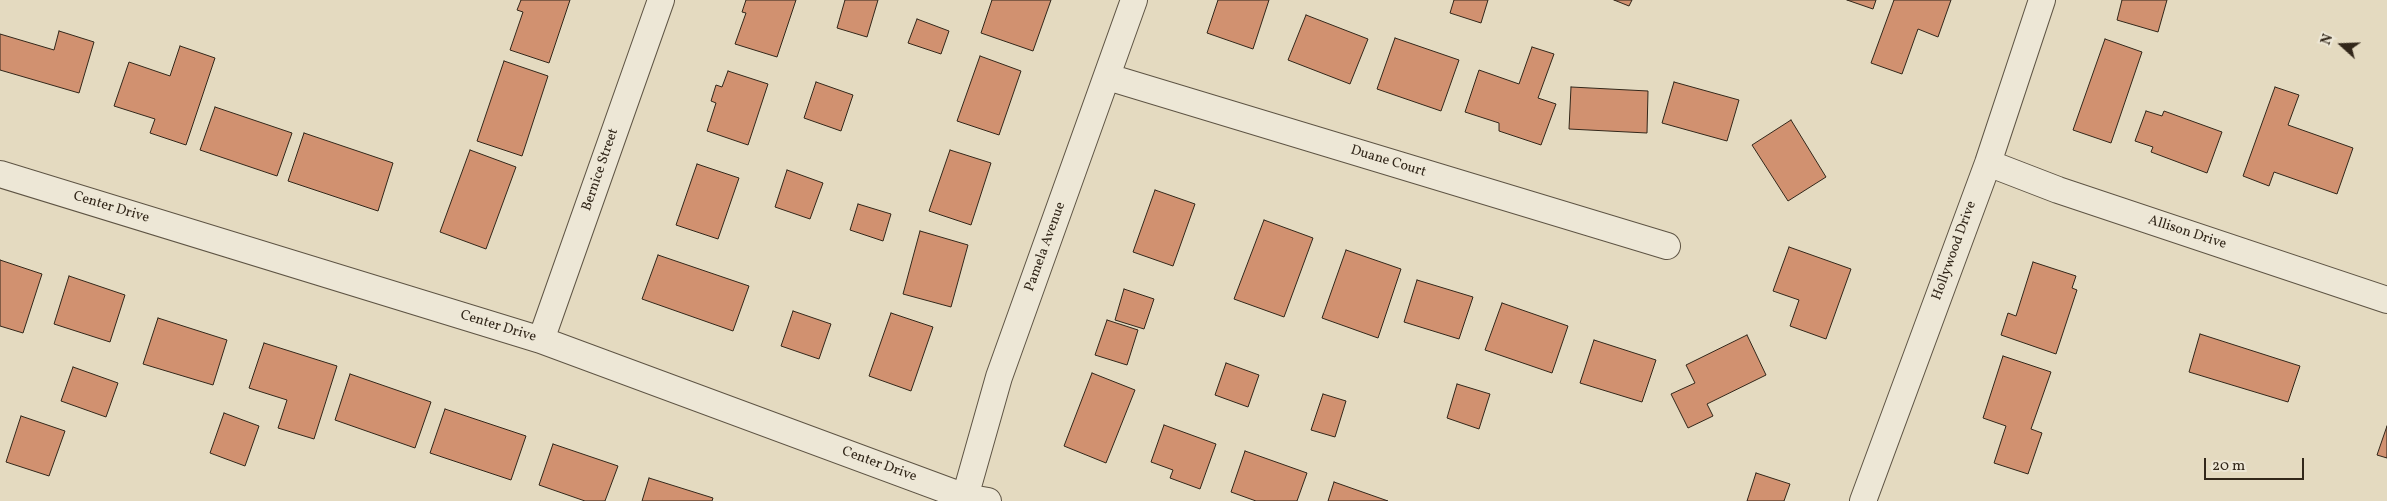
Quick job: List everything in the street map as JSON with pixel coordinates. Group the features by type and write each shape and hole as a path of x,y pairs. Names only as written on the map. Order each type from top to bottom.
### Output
{"street":[{"name":"Bernice Street","path":"540,340 661,0"},
{"name":"Pamela Avenue","path":"976,499 999,377 1134,0"},
{"name":"Hollywood Drive","path":"1863,501 1988,164 2042,0"},
{"name":"Duane Court","path":"1108,77 1667,246"},
{"name":"Allison Drive","path":"1988,164 2058,190 2387,300"},
{"name":"Center Drive","path":"0,174 540,340 976,499"}],"building":[{"path":"521,0 570,0 549,63 510,50 523,12 517,10"},
{"path":"746,0 796,0 777,57 735,44 746,13 742,12"},
{"path":"845,0 878,0 867,37 837,28"},
{"path":"992,0 1051,0 1033,51 981,33"},
{"path":"1218,0 1269,0 1253,49 1207,33"},
{"path":"1454,0 1488,0 1481,23 1450,13"},
{"path":"1614,0 1632,0 1629,6"},
{"path":"1847,0 1876,0 1873,9"},
{"path":"1894,0 1951,0 1938,37 1918,29 1902,74 1871,63"},
{"path":"2122,0 2167,0 2158,32 2117,20"},
{"path":"1306,15 1368,39 1350,84 1288,60"},
{"path":"917,19 949,31 941,54 908,43"},
{"path":"59,31 94,42 79,93 0,70 0,34 54,50"},
{"path":"1395,38 1459,60 1441,111 1377,89"},
{"path":"2105,39 2142,52 2111,143 2073,130"},
{"path":"180,46 215,58 186,145 150,133 155,119 114,106 129,62 170,76"},
{"path":"1532,47 1554,54 1538,98 1556,104 1541,145 1499,131 1499,123 1465,112 1479,70 1519,84"},
{"path":"980,56 1021,71 999,135 957,121"},
{"path":"504,61 548,76 522,156 477,141"},
{"path":"728,71 768,84 748,145 707,131 716,103 711,101 716,85 722,87"},
{"path":"816,82 853,95 841,131 804,118"},
{"path":"1674,82 1739,100 1727,141 1662,123"},
{"path":"1571,87 1648,91 1647,133 1569,129"},
{"path":"2275,87 2299,95 2288,125 2353,148 2337,194 2274,172 2269,186 2243,176"},
{"path":"215,107 292,133 277,176 200,150"},
{"path":"2146,111 2162,116 2164,111 2222,132 2207,173 2151,152 2153,147 2135,141"},
{"path":"1791,120 1826,177 1788,201 1752,145"},
{"path":"304,133 393,163 378,211 288,181"},
{"path":"470,150 516,167 486,249 440,232"},
{"path":"950,150 991,163 971,225 929,211"},
{"path":"697,164 739,178 718,239 676,225"},
{"path":"787,170 823,183 810,219 775,207"},
{"path":"1155,190 1195,204 1173,266 1133,252"},
{"path":"858,204 891,214 883,241 850,230"},
{"path":"1264,220 1313,238 1284,317 1234,299"},
{"path":"920,231 968,245 951,307 903,294"},
{"path":"1789,247 1851,269 1826,339 1790,326 1799,300 1773,291"},
{"path":"1346,250 1401,269 1378,338 1322,318"},
{"path":"658,255 749,286 733,331 642,299"},
{"path":"0,260 42,274 23,333 0,326"},
{"path":"2033,262 2076,276 2072,288 2077,290 2056,354 2001,335 2008,313 2016,316"},
{"path":"69,276 125,295 110,342 54,324"},
{"path":"1417,280 1473,297 1459,339 1404,322"},
{"path":"1124,289 1154,299 1144,329 1115,320"},
{"path":"1502,303 1568,326 1552,373 1485,350"},
{"path":"793,311 831,324 819,359 781,346"},
{"path":"891,313 933,327 911,391 869,376"},
{"path":"158,318 227,340 213,385 143,364"},
{"path":"1107,320 1138,330 1127,365 1095,355"},
{"path":"2200,334 2300,366 2288,402 2189,372"},
{"path":"1747,335 1766,375 1707,404 1713,416 1688,428 1671,394 1695,383 1686,365"},
{"path":"1594,340 1656,360 1642,402 1580,383"},
{"path":"264,343 337,366 314,439 278,428 287,400 249,388"},
{"path":"2003,356 2051,372 2031,429 2042,433 2028,474 1994,463 2006,426 1983,418"},
{"path":"1226,363 1259,375 1248,407 1215,395"},
{"path":"73,367 118,383 106,417 61,401"},
{"path":"1092,373 1135,390 1106,463 1064,446"},
{"path":"350,374 431,402 415,448 335,420"},
{"path":"1457,384 1490,394 1479,429 1447,418"},
{"path":"1323,394 1346,401 1335,437 1311,430"},
{"path":"445,409 526,436 511,480 430,453"},
{"path":"224,413 259,426 245,466 210,453"},
{"path":"21,416 65,431 49,476 6,462"},
{"path":"1164,425 1216,444 1200,489 1170,478 1173,470 1151,462"},
{"path":"2387,426 2387,458 2377,455"},
{"path":"553,444 618,466 605,501 585,501 539,485"},
{"path":"1245,451 1307,473 1297,501 1256,501 1231,492"},
{"path":"1756,473 1790,484 1784,501 1747,501"},
{"path":"649,478 713,498 712,501 642,501"},
{"path":"1334,482 1388,501 1328,501"}]}
